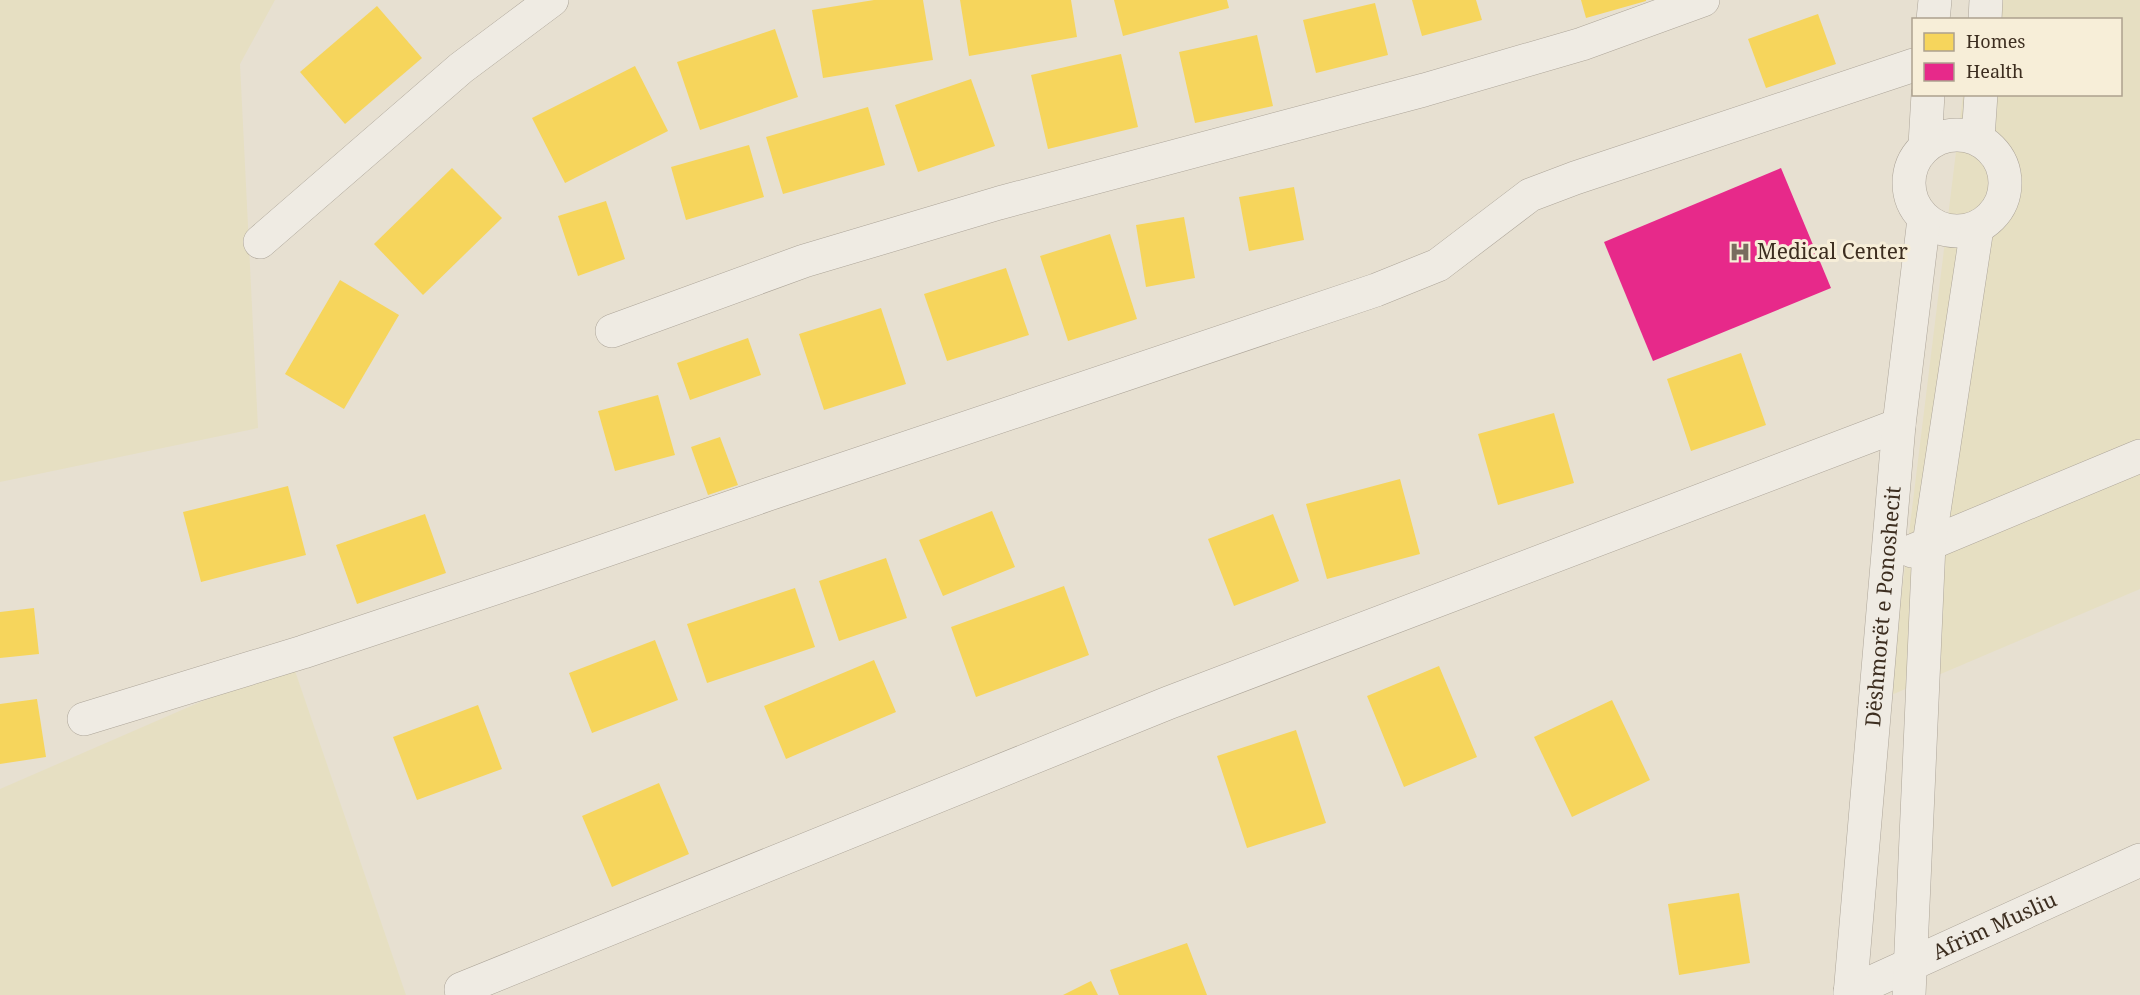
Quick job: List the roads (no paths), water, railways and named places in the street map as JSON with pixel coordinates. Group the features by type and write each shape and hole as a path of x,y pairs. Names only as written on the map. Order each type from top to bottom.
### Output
{"street":[{"path":"260,242 461,68 552,0"},
{"path":"612,331 804,261 999,203 1412,93 1570,47 1703,0"},
{"path":"1934,18 1935,0"},
{"path":"1985,18 1986,0"},
{"path":"84,719 303,652 1376,290 1438,264 1530,195 1912,66"},
{"path":"1925,146 1928,96"},
{"path":"1978,138 1981,96"},
{"path":"1950,133 1978,138 1999,156 2006,184 1998,210 1977,228 1949,231 1924,219 1909,196 1910,168 1925,146 1950,133"},
{"name":"Dëshmorët e Ponoshecit","path":"1850,993 1899,425 1924,219"},
{"name":"Dëshmorët e Ponoshecit","path":"1910,980 1929,544 1977,228"},
{"path":"462,995 460,989 1168,703 1899,425"},
{"path":"1887,561 2140,456"},
{"path":"1869,773 1919,771"},
{"name":"Afrim Musliu","path":"1850,993 1910,980 2140,860"}],"place":[{"name":"Medical Center","path":"1740,252"}]}
